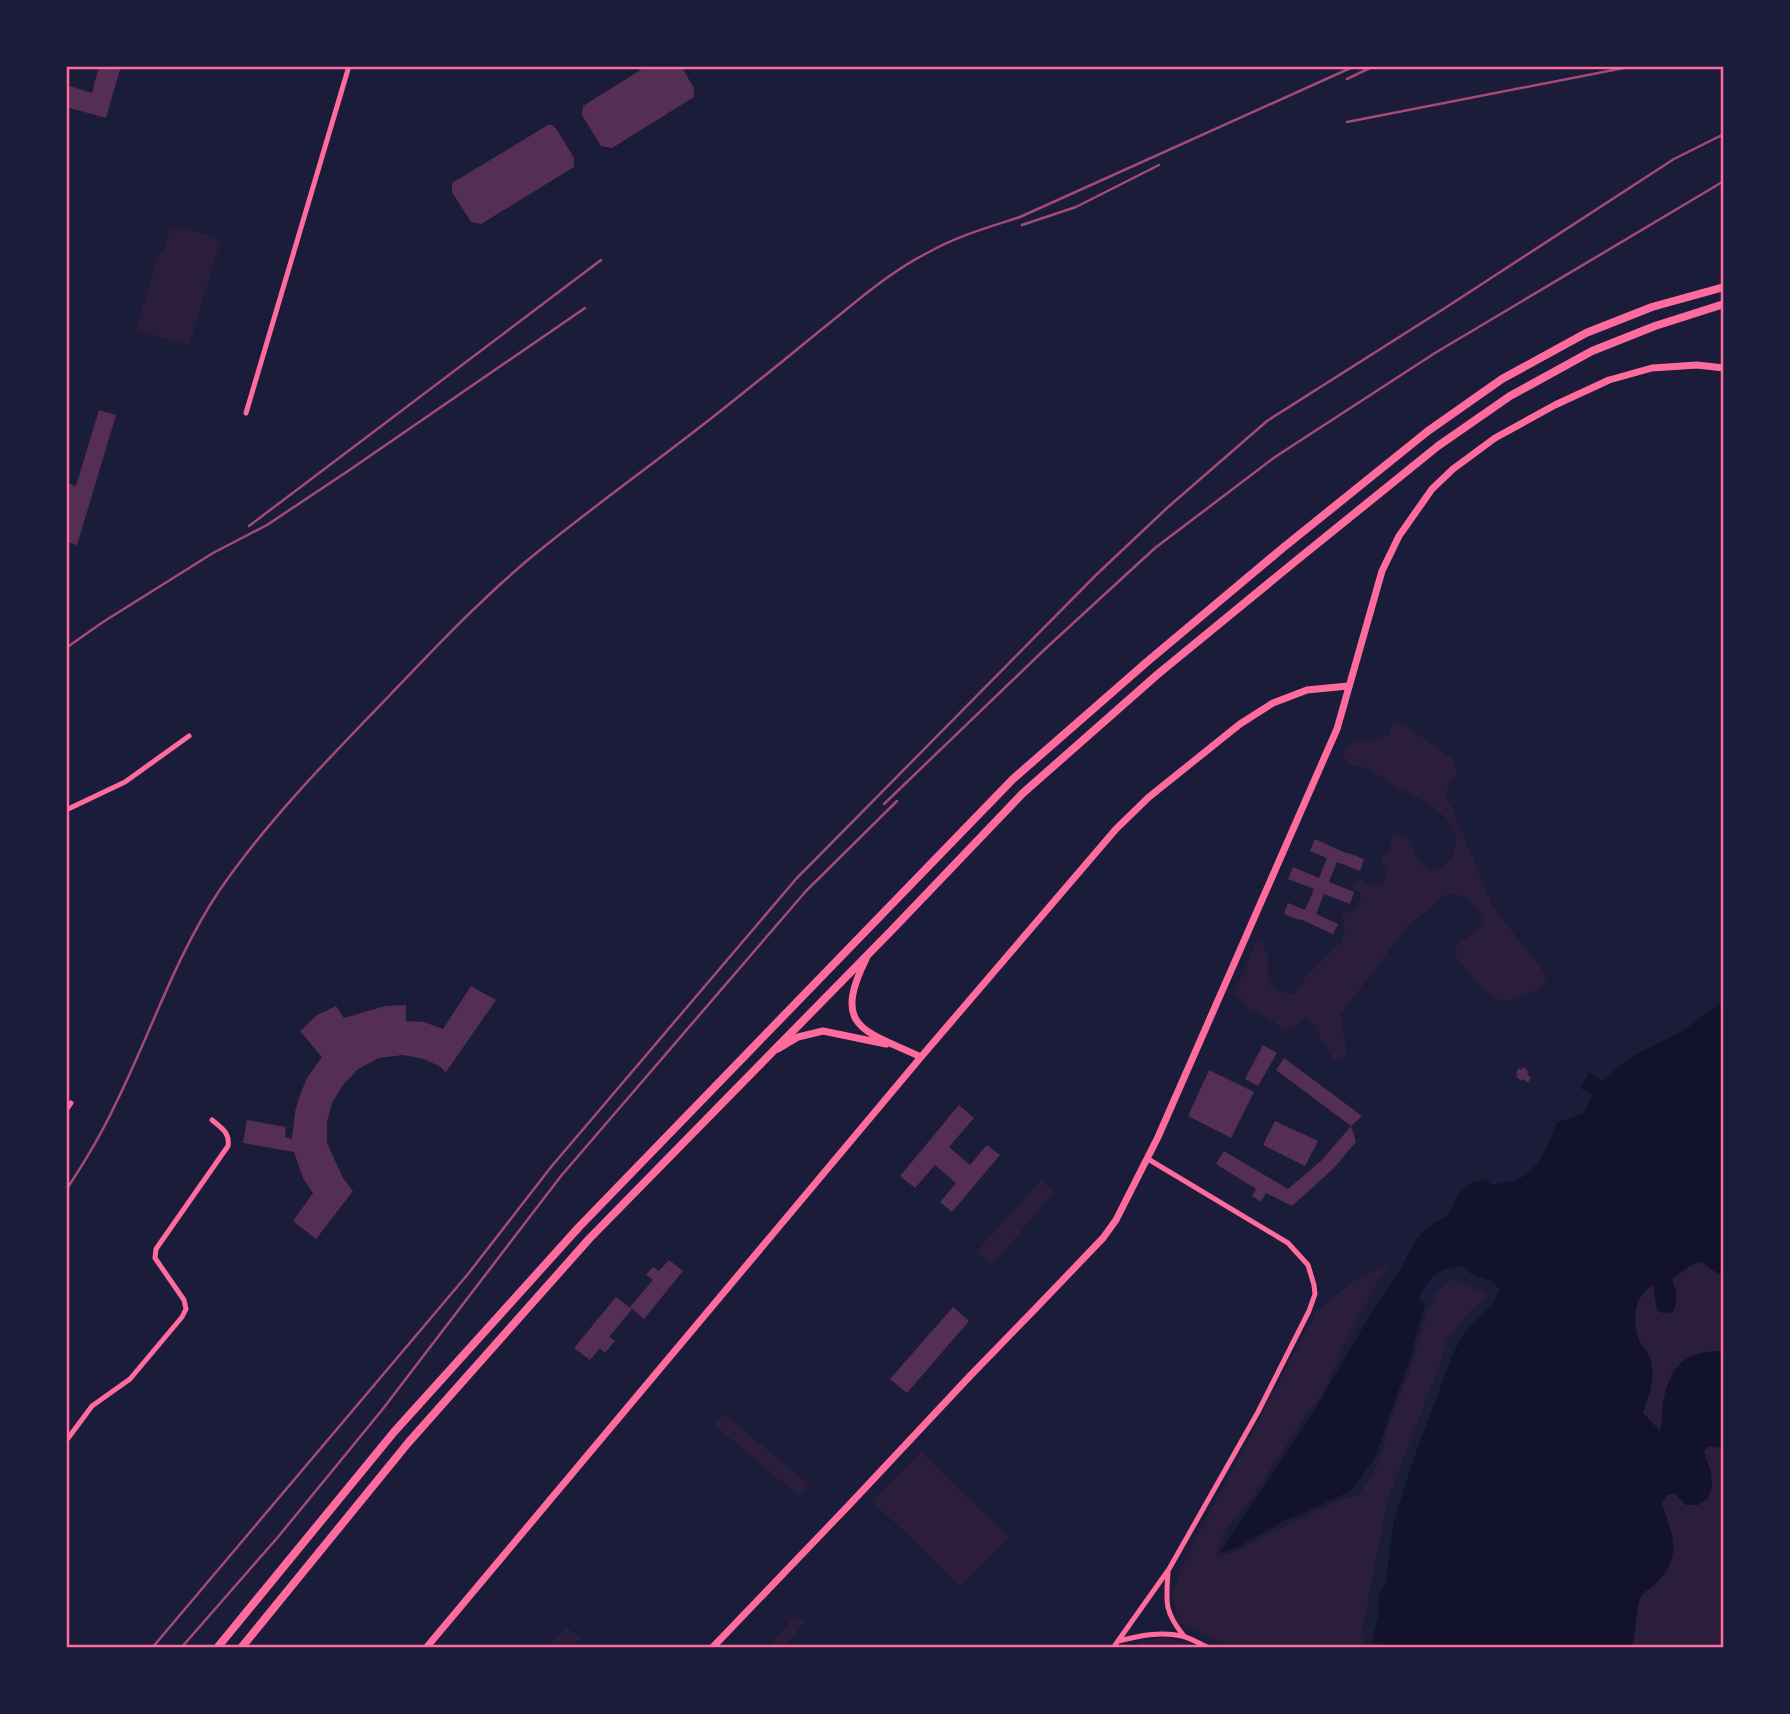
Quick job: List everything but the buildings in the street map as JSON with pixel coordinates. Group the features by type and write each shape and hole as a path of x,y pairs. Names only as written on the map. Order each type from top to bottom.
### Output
{"main road":[{"path":"217,1647 394,1432 579,1227 1013,779 1283,547 1428,431 1491,386 1586,333 1652,307 1724,287"},
{"path":"241,1647 408,1443 580,1250 1023,793 1158,674 1438,446 1510,396 1592,351 1655,326 1724,304"},
{"path":"712,1647 1103,1238 1119,1214 1148,1159 1339,721 1381,570 1399,536 1432,489 1496,438 1555,405 1609,380 1652,368 1697,365 1724,368"},
{"path":"426,1647 1116,829 1149,797 1240,723 1272,703 1307,690 1348,686"},
{"path":"867,955 852,994 854,1016 867,1031 921,1057"},
{"path":"772,1053 798,1037 823,1031 901,1047"}],"street":[{"path":"246,412 349,66"},
{"path":"66,810 125,782 189,736"},
{"path":"66,1111 71,1102"},
{"path":"66,1441 92,1406 130,1380 186,1309 184,1300 155,1258 156,1249 228,1146 230,1138 227,1133 212,1121"},
{"path":"1113,1647 1169,1569 1258,1412 1310,1311 1315,1294 1308,1265 1288,1243 1148,1159"},
{"path":"1169,1569 1168,1612 1173,1624 1184,1636"},
{"path":"1118,1641 1165,1634 1184,1636 1209,1647"}],"shaded area":[{"path":"180,227 221,239 189,346 136,330 159,252 163,253 170,228 179,230"},
{"path":"1393,721 1406,726 1453,759 1458,772 1449,784 1445,797 1492,905 1547,976 1541,989 1514,1000 1505,1001 1491,995 1453,952 1464,939 1484,924 1481,917 1474,905 1465,898 1444,895 1434,906 1410,923 1341,1014 1347,1056 1335,1062 1316,1026 1305,1017 1295,1027 1282,1030 1273,1021 1248,1007 1239,997 1233,996 1257,941 1262,943 1268,955 1269,984 1280,992 1295,994 1310,972 1340,943 1345,930 1342,914 1354,911 1361,898 1360,893 1352,887 1353,883 1360,879 1369,884 1383,885 1387,872 1381,860 1390,849 1392,835 1407,836 1419,861 1430,871 1445,865 1452,857 1456,840 1447,819 1427,803 1370,770 1351,765 1343,755 1352,739 1379,739 1388,735"},
{"path":"1723,1002 1723,1278 1702,1262 1693,1264 1672,1279 1676,1292 1673,1312 1657,1311 1653,1284 1638,1301 1635,1320 1639,1339 1650,1358 1653,1372 1643,1413 1660,1431 1669,1380 1679,1365 1686,1359 1705,1352 1718,1351 1723,1355 1723,1448 1708,1446 1704,1452 1711,1473 1712,1487 1708,1498 1698,1505 1686,1505 1674,1493 1666,1496 1662,1503 1672,1533 1673,1551 1667,1570 1640,1599 1631,1647 1380,1648 1378,1644 1371,1644 1379,1613 1378,1597 1386,1581 1394,1521 1414,1458 1454,1352 1464,1333 1493,1303 1500,1289 1491,1281 1473,1275 1461,1266 1435,1275 1418,1299 1425,1303 1409,1361 1374,1459 1352,1490 1287,1519 1236,1548 1220,1552 1311,1416 1417,1238 1429,1226 1447,1216 1458,1195 1468,1184 1487,1179 1491,1185 1508,1182 1521,1178 1530,1171 1544,1152 1556,1123 1584,1113 1593,1094 1580,1088 1589,1073 1604,1082 1628,1059 1677,1034"},
{"path":"1041,1180 1055,1192 992,1265 977,1251"},
{"path":"1702,1261 1723,1278 1723,1355 1718,1351 1670,1380 1663,1404 1661,1432 1643,1413 1651,1390 1650,1359 1640,1343 1636,1328 1635,1314 1639,1297 1653,1284 1656,1297 1677,1292 1671,1279"},
{"path":"1389,1264 1341,1351 1324,1393 1303,1419 1253,1497 1223,1533 1216,1557 1237,1551 1339,1500 1359,1495 1373,1474 1384,1447 1388,1425 1436,1292 1454,1278 1488,1295 1447,1340 1388,1498 1363,1627 1364,1647 1231,1647 1178,1622 1172,1591 1196,1538 1317,1310 1354,1281"},
{"path":"724,1414 810,1485 799,1496 714,1425"},
{"path":"1708,1446 1723,1448 1723,1647 1631,1648 1640,1600 1644,1593 1657,1583 1665,1513 1662,1503 1666,1496 1711,1473 1703,1452"},
{"path":"921,1451 1009,1538 961,1587 872,1501"},
{"path":"795,1615 805,1622 784,1647 770,1646"},
{"path":"567,1627 580,1639 572,1647 548,1647"},
{"path":"1168,1637 1192,1647 1136,1647 1140,1641"}],"railway":[{"path":"66,1190 110,1116 189,942 219,891 279,814 322,766 440,643 510,575 867,293 916,259 962,237 1020,217 1355,66"},
{"path":"1347,79 1374,66"},
{"path":"1347,122 1634,66"},
{"path":"152,1648 468,1274 551,1167 796,879 1097,574 1167,508 1267,421 1674,159 1724,134"},
{"path":"1022,225 1076,207 1159,165"},
{"path":"884,804 1155,548 1275,457 1435,353 1724,181"},
{"path":"249,526 601,260"},
{"path":"66,648 213,553 267,525 585,308"},
{"path":"181,1648 278,1537 382,1410 561,1176 806,891 897,801"}]}
